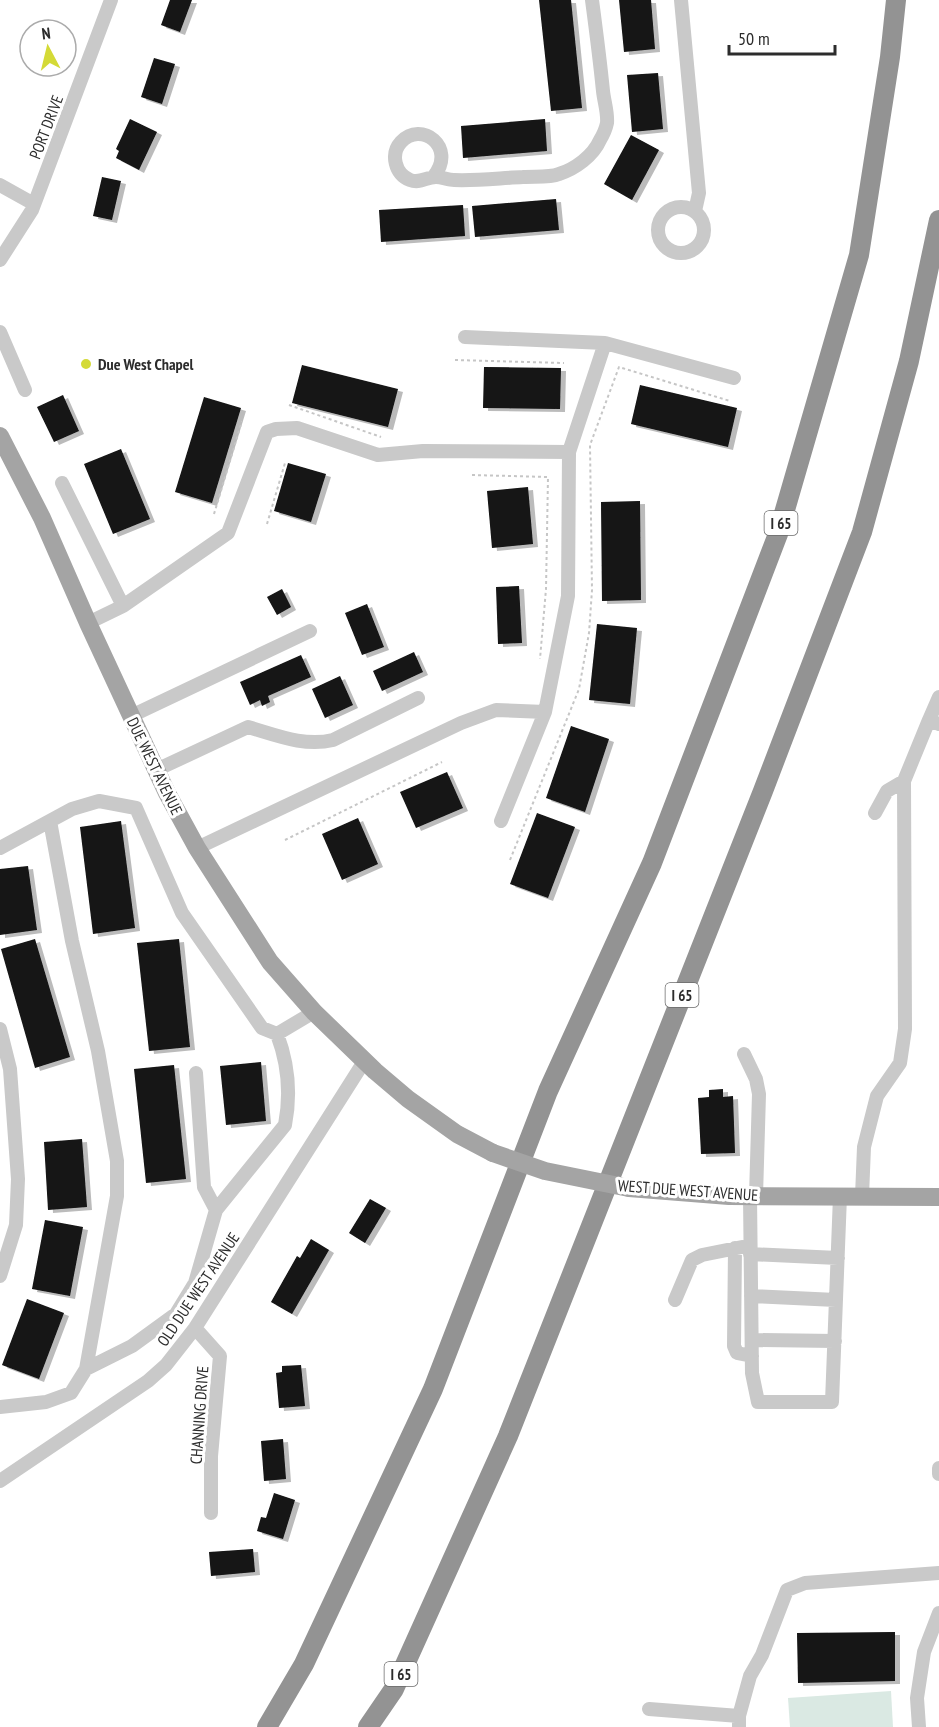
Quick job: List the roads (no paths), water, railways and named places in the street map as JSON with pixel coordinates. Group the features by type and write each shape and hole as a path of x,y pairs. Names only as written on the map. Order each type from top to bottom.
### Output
{"highway":[{"name":"I 65","path":"267,1727 304,1664 433,1389 548,1091 652,863 778,534 859,255 890,57 896,0"},
{"name":"I 65","path":"368,1727 394,1689 508,1436 759,802 858,543 909,360 939,220"}],"main road":[{"name":"DUE WEST AVENUE","path":"0,436 42,518 156,770 198,848 270,962 314,1012 365,1060"},
{"name":"WEST DUE WEST AVENUE","path":"365,1060 414,1104 457,1134 494,1153 545,1171 629,1188 753,1196 939,1197"}],"street":[{"name":"PORT DRIVE","path":"0,260 34,204 111,0"},
{"path":"434,176 453,180 557,175 578,166 599,143 607,123 592,0"},
{"path":"681,0 699,193 695,211"},
{"path":"0,185 34,204"},
{"path":"0,332 25,390"},
{"path":"465,337 605,343 734,378"},
{"path":"501,821 545,712 568,596 569,453 605,343"},
{"path":"88,623 123,606 228,533 267,432 297,428 378,455 423,451 569,453"},
{"path":"62,483 123,606"},
{"path":"131,716 310,631"},
{"path":"862,1197 864,1147 877,1096 900,1063 905,1029 904,781 934,722 939,697"},
{"path":"156,770 248,727 300,741 319,743 333,740 418,698"},
{"path":"198,848 461,723 496,711 545,712"},
{"path":"875,813 887,792 904,781"},
{"path":"0,848 72,809 99,801 136,808 182,913 262,1028 277,1034 284,1053 288,1079 288,1110 285,1125 216,1210 195,1283 176,1314 132,1346 86,1369"},
{"path":"0,1407 46,1402 71,1393 86,1369 117,1196 117,1161 98,1051 72,941 51,821"},
{"path":"277,1034 314,1012"},
{"path":"0,1029 10,1069 18,1179 16,1225 0,1276"},
{"path":"744,1054 756,1079 759,1094 750,1250 752,1373 758,1402 832,1402 840,1196"},
{"name":"OLD DUE WEST AVENUE","path":"0,1481 148,1381 166,1365 195,1328 365,1060"},
{"path":"196,1073 204,1186 216,1210"},
{"path":"675,1300 692,1260 702,1255 735,1248 838,1258"},
{"path":"735,1248 734,1346 737,1353 752,1356"},
{"path":"751,1296 836,1300"},
{"name":"CHANNING DRIVE","path":"195,1328 220,1356 211,1456 211,1513"},
{"path":"752,1340 835,1341"},
{"path":"939,1468 939,1474"},
{"path":"650,1709 739,1721 750,1676 762,1655 787,1590 805,1583 939,1573"},
{"path":"919,1727 917,1698 924,1652 939,1613"}],"place":[{"name":"Due West Chapel","path":"86,364"}]}
